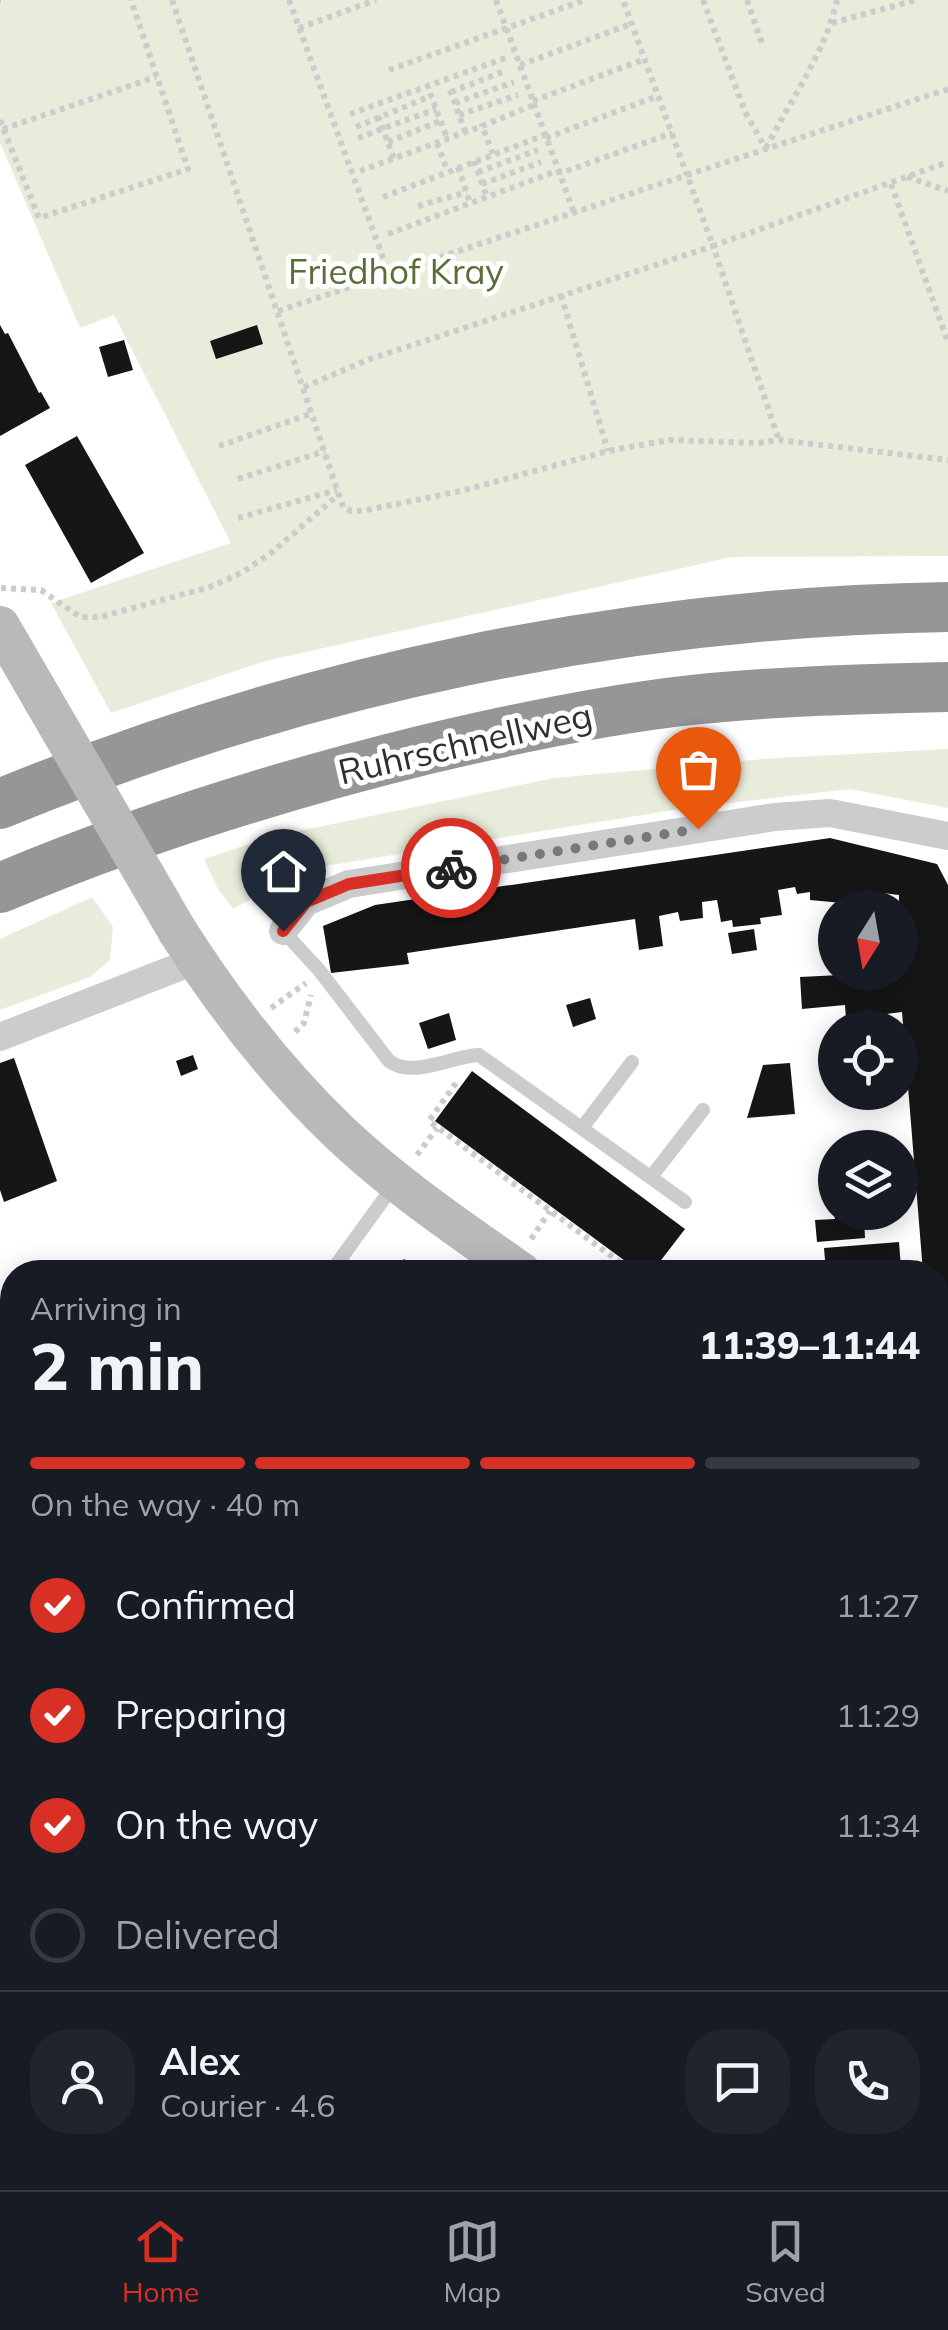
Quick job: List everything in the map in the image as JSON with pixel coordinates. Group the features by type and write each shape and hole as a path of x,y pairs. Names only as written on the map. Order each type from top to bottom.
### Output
{"highway":[{"path":"0,804 76,773 301,699 437,666 565,640 699,622 948,607"},
{"name":"Ruhrschnellweg","path":"0,888 87,852 232,802 341,770 576,716 802,690 948,687"}],"main road":[{"path":"0,626 188,946 269,1057 316,1109 373,1162 504,1260"}],"street":[{"path":"283,931 306,902 349,884 775,817 830,812 948,836"},
{"path":"0,1036 188,946"}],"lane":[{"path":"283,931 398,1068 479,1055 685,1202"},
{"path":"582,1128 632,1062"},
{"path":"651,1178 703,1110"},
{"path":"339,1260 397,1180"}],"path":[{"path":"131,0 188,170 39,218 2,124 156,76"},
{"path":"172,0 338,493 343,506 352,512 461,491 608,451 669,440 779,440 948,460"},
{"path":"288,0 389,274"},
{"path":"299,28 376,0"},
{"path":"496,0 574,213"},
{"path":"390,70 584,0"},
{"path":"623,0 779,440"},
{"path":"703,0 745,112 766,149"},
{"path":"747,0 763,47"},
{"path":"766,149 832,22 837,0"},
{"path":"832,22 916,0"},
{"path":"520,64 632,24"},
{"path":"356,127 446,81 508,57"},
{"path":"360,171 438,144 644,59"},
{"path":"450,92 507,70"},
{"path":"446,81 465,131"},
{"path":"455,103 514,82"},
{"path":"278,311 948,89"},
{"path":"430,91 447,138"},
{"path":"350,114 430,91"},
{"path":"459,114 518,94"},
{"path":"383,197 474,160 658,96"},
{"path":"358,138 436,109"},
{"path":"378,116 394,159"},
{"path":"388,142 440,121"},
{"path":"482,126 493,154"},
{"path":"388,234 672,133"},
{"path":"438,144 448,170"},
{"path":"478,172 538,150"},
{"path":"474,160 487,197"},
{"path":"482,184 542,162"},
{"path":"304,387 370,359 713,246 948,162"},
{"path":"458,167 470,203"},
{"path":"906,176 948,191"},
{"path":"890,184 948,342"},
{"path":"418,206 467,192"},
{"path":"561,295 608,451"},
{"path":"219,446 313,413"},
{"path":"238,479 325,451"},
{"path":"238,518 338,493"},
{"path":"0,588 41,590 80,616 100,616 210,587 271,553 338,493"},
{"path":"304,1023 310,1008 311,986"},
{"path":"289,994 299,987"},
{"path":"465,1056 468,1067 429,1121 617,1260"},
{"path":"538,1228 550,1211"}],"green space":[{"name":"Friedhof Kray","path":"0,0 948,0 948,556 732,557 265,661 111,713 51,603 231,543 114,315 80,328 0,143"},
{"path":"948,749 948,808 850,789 686,808 306,869 233,909 204,859 270,837 554,778 776,758"},
{"path":"92,897 113,927 110,960 90,977 0,1010 0,939"}],"building":[{"path":"0,325 50,408 0,436"},
{"path":"257,325 263,344 216,359 210,341"},
{"path":"124,340 133,370 108,377 99,347"},
{"path":"77,436 144,553 91,583 25,465"},
{"path":"830,838 937,864 948,885 948,1260 922,1260 918,1130 912,1130 910,1110 918,1110 918,1010 845,1010 845,1005 802,1009 800,977 818,976 818,990 918,990 918,890 818,890 818,901 810,900 810,892 797,894 795,887 778,890 782,915 760,918 761,924 733,927 732,920 721,922 717,900 702,902 703,918 680,921 678,912 659,916 663,946 639,950 635,919 407,953 409,964 331,973 323,926 375,905"},
{"path":"754,929 757,950 732,954 728,933"},
{"path":"590,998 596,1019 573,1027 566,1005"},
{"path":"449,1013 456,1040 428,1049 419,1023"},
{"path":"193,1055 198,1069 181,1076 176,1061"},
{"path":"14,1058 57,1181 4,1202 0,1190 0,1063"},
{"path":"790,1063 795,1114 747,1118 763,1065"},
{"path":"472,1071 685,1229 661,1260 624,1260 435,1121"},
{"path":"815,1220 818,1230 865,1230 865,1238 817,1242"},
{"path":"899,1242 900,1260 825,1260 824,1248"}],"way so far":[{"path":"451,868 698,829"}],"route":[{"path":"283,931 306,902 349,884 451,868"}]}
